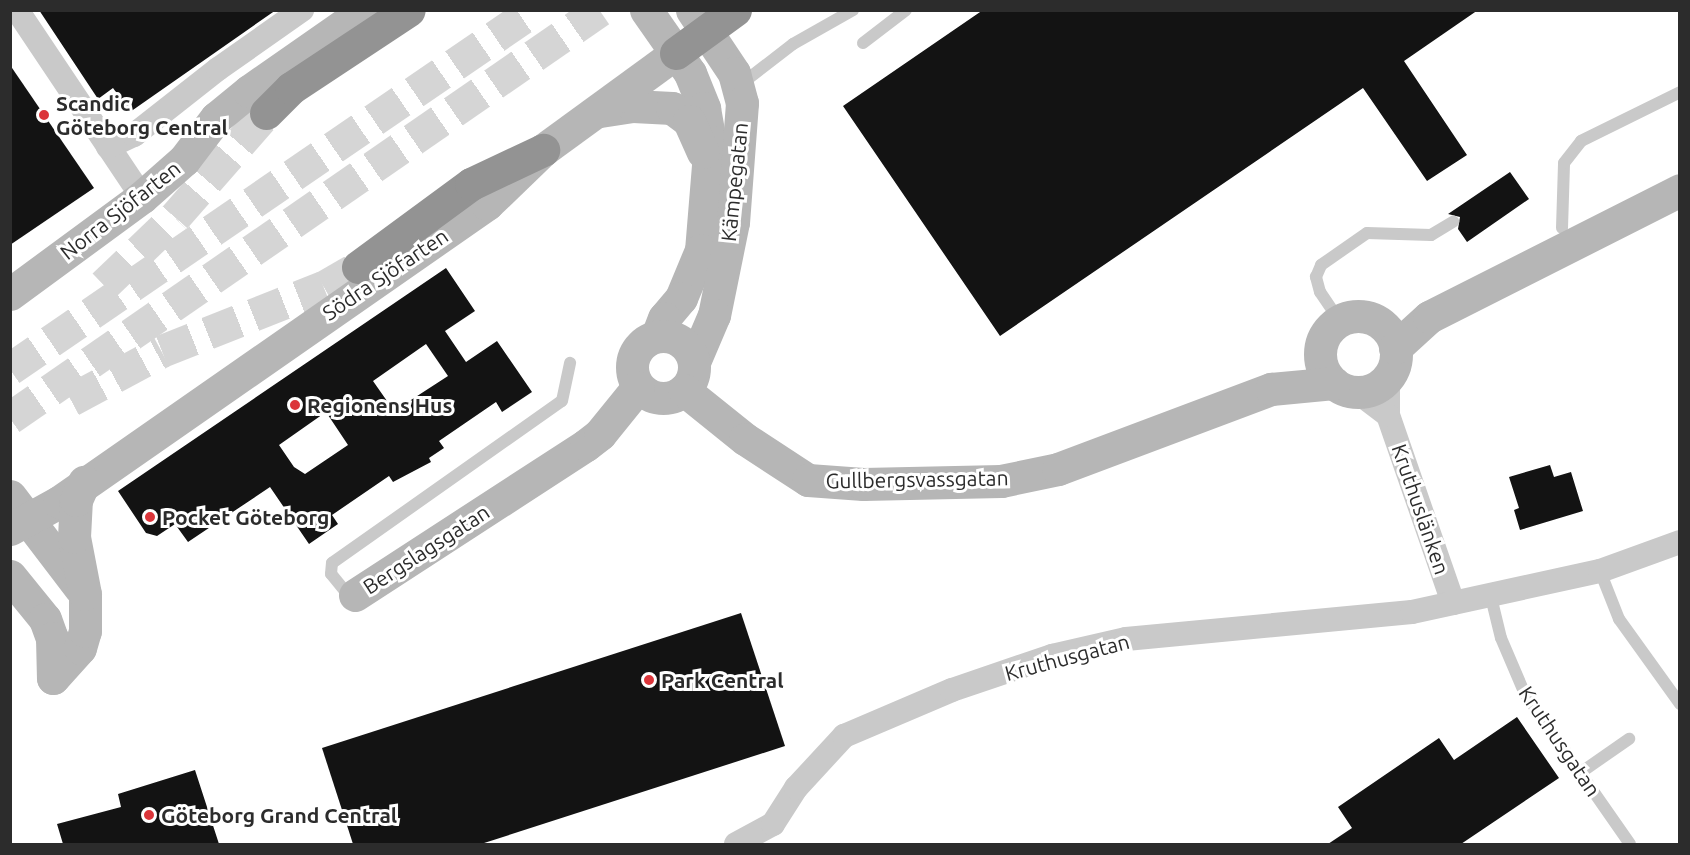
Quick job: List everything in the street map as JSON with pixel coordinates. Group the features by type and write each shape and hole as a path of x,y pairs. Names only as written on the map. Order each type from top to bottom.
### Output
{"highway":[{"path":"266,113 291,88 409,10"},
{"path":"676,53 699,21 735,10"},
{"path":"358,267 471,184 543,150"}],"street":[{"path":"17,10 142,197"},
{"path":"108,147 134,135 209,75 302,10"},
{"name":"Norra Sjöfarten","path":"10,294 142,197 184,160 216,118 249,91 365,10"},
{"name":"Kämpegatan","path":"646,10 676,53 704,108 710,165 701,250 681,298 664,318 657,336"},
{"name":"Kämpegatan","path":"689,376 714,315 733,222 741,143 739,86 699,21"},
{"name":"Södra Sjöfarten","path":"17,515 84,482 487,204 543,150 676,53"},
{"name":"Kämpegatan","path":"598,111 633,106 672,108 689,121 710,165"},
{"name":"Gullbergsvassgatan","path":"689,376 745,439 808,480 863,484 1001,481 1058,469 1271,389 1374,388 1429,317 1568,234 1680,190"},
{"name":"Gullbergsvassgatan","path":"1271,389 1330,331 1357,316 1374,319 1429,317"},
{"path":"1374,319 1388,331 1392,362"},
{"path":"1330,331 1321,364 1345,387"},
{"path":"657,336 678,340 689,376 661,399 638,387 631,366 635,353 644,342 657,336"},
{"name":"Kruthuslänken","path":"1392,362 1388,416 1453,603"},
{"name":"Bergslagsgatan","path":"355,595 586,445 600,434 638,387"},
{"name":"Kruthuslänken","path":"1345,387 1388,416"},
{"path":"10,576 45,619 52,638 53,678 80,648 86,605 74,537 75,500 84,482"},
{"path":"17,515 86,605"},
{"name":"Kruthusgatan","path":"736,844 773,824 796,788 844,736 952,690 1031,663 1126,639 1412,612 1491,597 1599,571 1680,542"}],"lane":[{"path":"739,86 792,44 853,10"},
{"path":"863,43 906,10"},
{"path":"1568,234 1564,163 1581,141 1680,92"},
{"path":"1330,331 1316,277 1321,265 1346,244 1367,233 1431,235 1453,222"},
{"name":"Bergslagsgatan","path":"355,595 345,591 331,574 332,563 562,401 570,363"},
{"path":"1599,571 1619,619 1680,704"},
{"name":"Kruthusgatan","path":"1491,597 1502,638 1524,692 1630,844"},
{"path":"1580,773 1629,739"}],"building":[{"path":"39,10 276,10 130,112 113,88 98,99"},
{"path":"983,10 1478,10 1404,61 1467,155 1427,181 1363,88 1000,336 843,106"},
{"path":"10,65 94,188 10,245"},
{"path":"1510,172 1529,199 1467,242 1458,229 1460,217 1448,214"},
{"name":"Regionens Hus","path":"446,268 475,311 445,331 466,362 497,341 532,392 502,412 496,402 439,441 444,448 429,458 431,462 393,482 389,476 332,515 338,524 309,544 270,487 188,542 175,524 157,536 146,533 118,491","holes":["426,344 448,376 394,411 373,381","326,412 348,445 305,474 294,467 279,445"]},
{"path":"1550,465 1554,477 1571,472 1583,511 1520,530 1514,510 1519,508 1509,477"},
{"name":"Park Central","path":"741,613 785,746 481,844 353,844 322,748"},
{"path":"1517,717 1559,778 1461,844 1328,844 1352,828 1338,807 1439,738 1454,760"},
{"name":"Göteborg Grand Central","path":"195,770 219,844 63,844 57,824 121,807 118,794"}],"tunnel":[{"path":"10,369 534,10"},
{"path":"10,418 600,10"},
{"path":"104,285 175,217 266,113"},
{"path":"71,400 162,351 324,287 358,267"}],"place":[{"name":"Scandic Göteborg Central","path":"44,115"},
{"name":"Regionens Hus","path":"295,405"},
{"name":"Pocket Göteborg","path":"150,517"},
{"name":"Park Central","path":"649,680"},
{"name":"Göteborg Grand Central","path":"149,815"}]}
